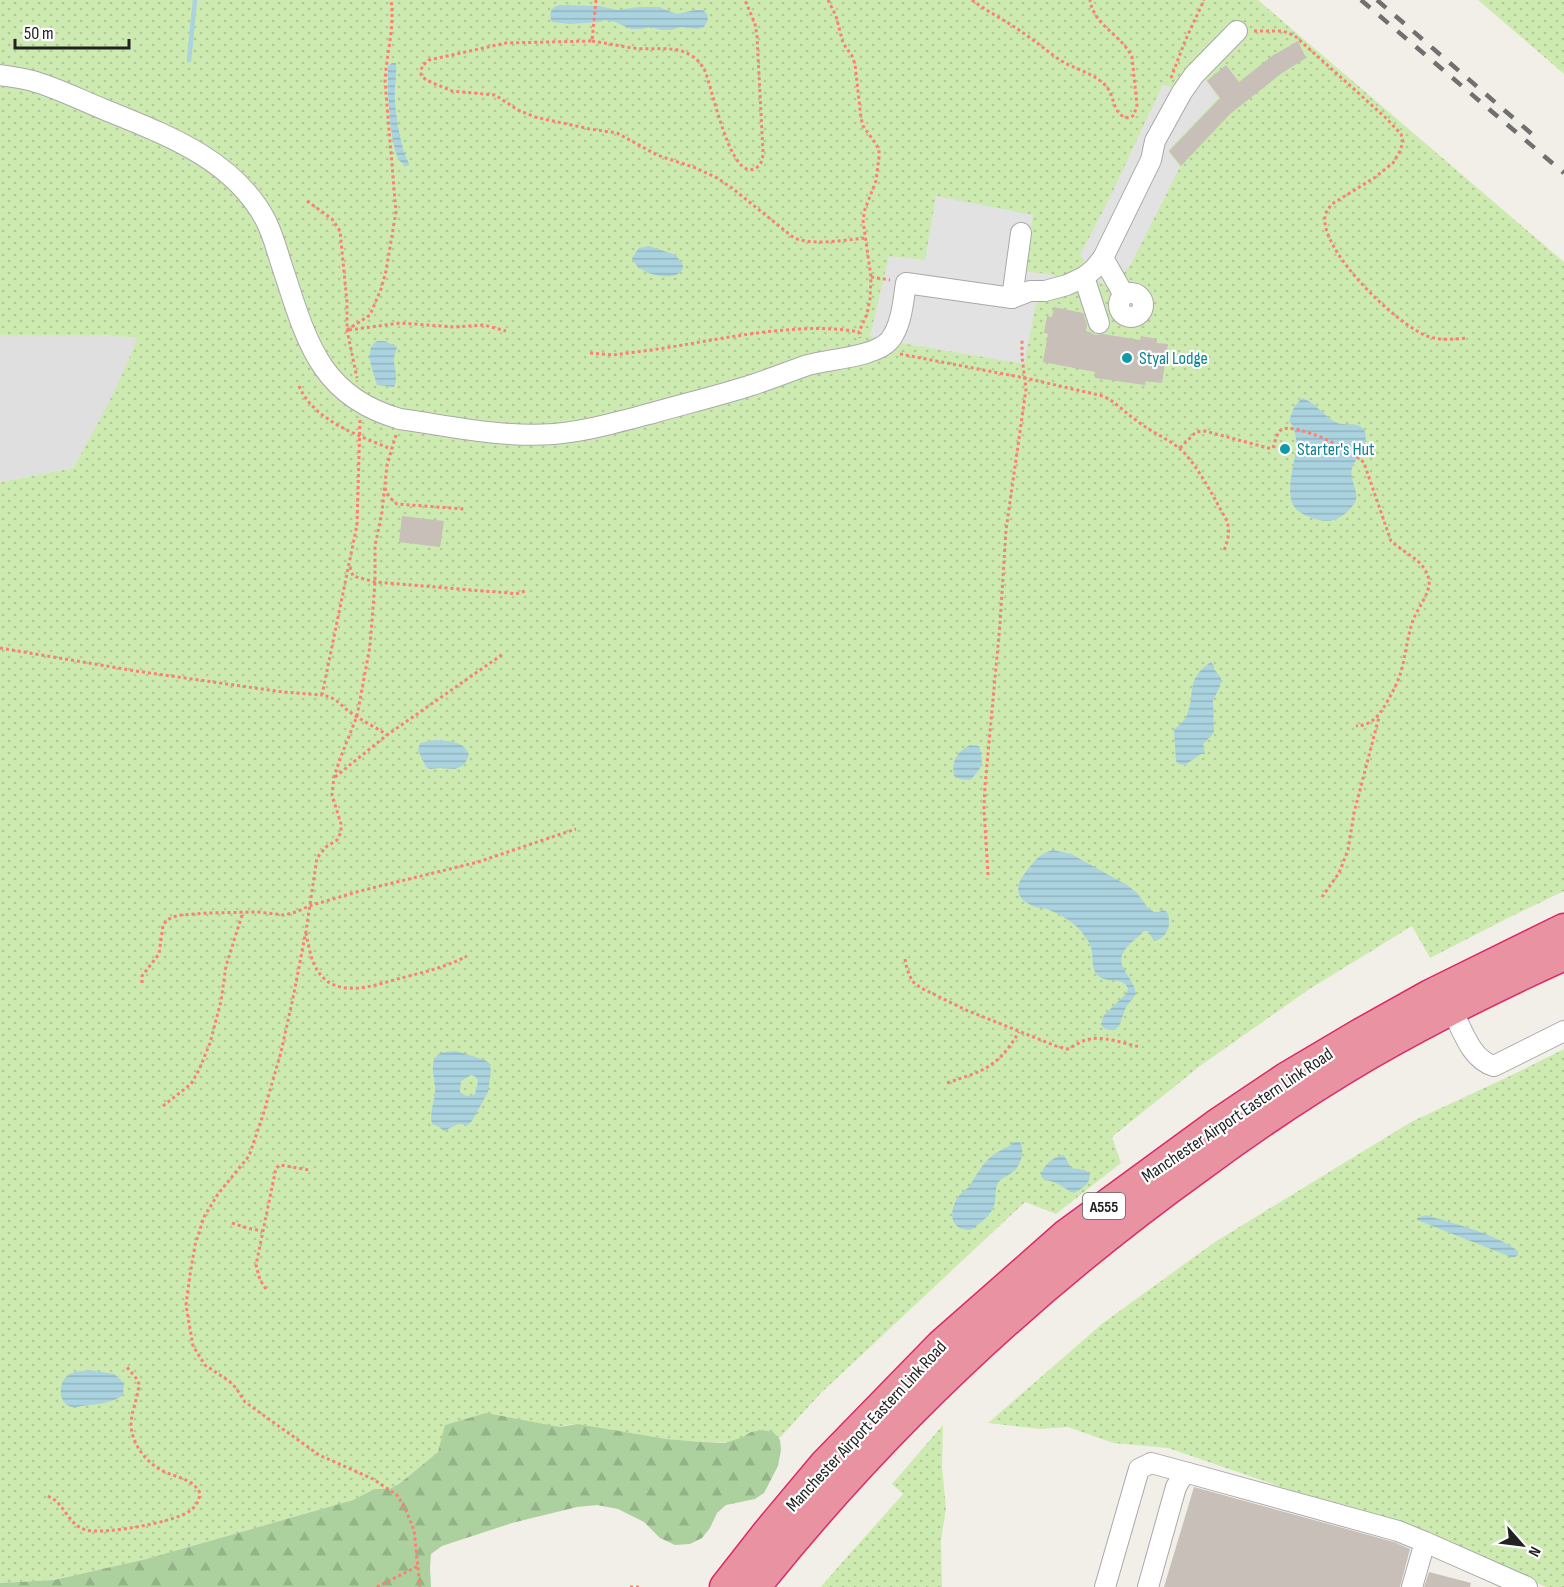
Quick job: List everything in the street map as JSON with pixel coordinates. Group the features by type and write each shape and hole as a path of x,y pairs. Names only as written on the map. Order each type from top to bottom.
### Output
{"highway":[{"name":"Manchester Airport Eastern Link Road","path":"725,1587 824,1465 941,1345 1067,1234 1216,1125 1286,1078 1431,994 1564,929"},
{"name":"Manchester Airport Eastern Link Road","path":"755,1587 837,1490 957,1366 1082,1256 1157,1197 1229,1145 1369,1054 1564,954"}],"lane":[{"path":"0,75 36,82 164,134 201,154 245,190 265,220 275,243 303,330 320,363 328,376 340,388 361,404 400,419 512,435 556,434 614,423 751,385 811,364 845,358 885,345 900,320 906,284 1012,298 1030,291 1055,289 1084,277 1103,258 1151,160 1155,141 1182,92 1194,75 1237,30"},
{"path":"1012,298 1021,233"},
{"path":"1103,258 1124,295"},
{"path":"1084,277 1099,323"},
{"path":"1452,1010 1472,1048 1485,1064 1494,1066 1564,1031"},
{"path":"1105,1587 1139,1469 1151,1464 1398,1531 1527,1587"},
{"path":"1148,1587 1176,1487 1183,1475 1188,1473"},
{"path":"1412,1587 1425,1542"}],"path":[{"path":"347,330 370,315 381,289 396,212 385,82 385,68 391,36 391,0"},
{"path":"745,0 755,24 757,36 763,152 760,165 751,170 743,168 730,148 704,69 695,58 673,49 631,48 592,41 519,42 494,45 429,60 422,66 421,75 426,80 453,91 495,95 518,110 535,117 617,133 657,155 696,168 717,178 794,238 802,241 824,242 866,238"},
{"path":"972,0 1027,35 1061,61 1100,80 1111,92 1118,113 1130,118 1134,115 1137,105 1132,57 1093,13 1090,0"},
{"path":"1182,92 1170,77 1204,0"},
{"path":"592,41 596,2"},
{"path":"1237,30 1283,31 1295,36 1401,134 1400,151 1393,163 1374,178 1332,204 1327,210 1325,225 1328,235 1335,250 1366,288 1395,316 1414,330 1435,339 1468,338"},
{"path":"307,201 332,219 340,231 347,302 347,330 361,404 357,515 349,566 322,695"},
{"path":"347,330 400,323 453,327 484,325 506,331"},
{"path":"590,353 613,355 777,331 847,330 859,332"},
{"path":"988,875 985,786 1006,530 1026,389 1022,339"},
{"path":"300,386 307,402 315,409 359,436 391,449"},
{"path":"400,419 387,465 375,546 370,646 357,716 334,777 332,795 341,824 341,832 337,840 326,847 317,858 306,931 280,1052 249,1156 218,1194 204,1217 195,1245 186,1305 193,1346 205,1365 229,1381 245,1402 319,1455 373,1479 397,1495 414,1530 420,1587"},
{"path":"1180,449 1196,432 1205,431 1273,448 1276,435 1280,430 1292,428 1322,437 1360,458 1391,541 1420,563 1429,579 1429,588 1411,624 1401,672 1391,695 1372,722 1356,726"},
{"path":"385,486 389,497 397,504 464,509"},
{"path":"349,566 353,576 375,582 516,594 525,591"},
{"path":"0,648 136,671 283,692 331,696 346,709 387,735"},
{"path":"334,777 387,735 503,654"},
{"path":"1322,897 1339,873 1348,850 1354,813 1379,715"},
{"path":"142,983 142,976 159,954 163,925 167,920 182,915 243,912 284,915 360,891 485,860 576,829"},
{"path":"163,1106 191,1084 210,1043 221,1001 226,966 243,912"},
{"path":"306,931 315,967 324,978 348,989 366,987 449,965 467,956"},
{"path":"905,960 915,985 1019,1032 1067,1049 1092,1038 1102,1038 1140,1047"},
{"path":"947,1083 990,1066 1005,1054 1019,1032"},
{"path":"266,1289 260,1280 256,1265 276,1168 280,1165 309,1170"},
{"path":"232,1223 262,1231"},
{"path":"48,1496 56,1501 76,1525 88,1531 130,1528 180,1517 197,1503 200,1493 192,1483 157,1468 136,1446 131,1426 139,1384 126,1366"},
{"path":"377,1587 418,1566"},
{"path":"630,1587 639,1587"}],"shaded area":[{"path":"1184,69 1207,81 1218,98 1168,151 1180,167 1130,266 1122,275 1108,283 1101,284 1080,255 1163,84 1174,89"},
{"path":"936,196 1033,215 1025,271 1055,275 1052,299 1039,301 1036,305 1024,364 870,336 889,256 925,260"},
{"path":"0,335 100,335 137,338 103,416 73,468 0,482"}],"green space":[{"path":"0,0 1258,0 1564,262 1564,891 1430,958 1412,926 1308,990 1200,1066 1112,1137 1121,1163 1056,1214 1025,1202 821,1393 775,1443 667,1439 573,1424 438,1452 399,1484 389,1489 374,1489 353,1500 146,1559 54,1580 0,1583 0,482 73,468 108,404 137,338 100,335 0,335"},
{"path":"1478,0 1564,0 1564,74"},
{"path":"1564,1049 1564,1587 1546,1587 1408,1525 1313,1498 1168,1448 1113,1443 1068,1427 1040,1429 988,1423 1103,1323 1215,1242 1411,1122"},
{"path":"486,1413 560,1427 577,1424 667,1439 702,1442 725,1443 762,1430 773,1432 780,1440 781,1450 778,1466 764,1493 755,1499 726,1505 717,1513 702,1538 690,1544 675,1545 660,1538 644,1522 618,1509 597,1505 577,1507 512,1523 442,1546 431,1554 431,1587 0,1587 0,1583 54,1580 146,1559 353,1500 374,1489 389,1489 399,1484 438,1452 445,1425"},
{"path":"943,1425 942,1467 946,1508 941,1541 942,1587 821,1587 903,1494 892,1484"}],"water":[{"path":"560,5 599,6 617,10 659,7 677,14 703,10 708,20 704,27 697,29 680,27 671,30 651,27 631,29 605,20 569,24 552,22 551,11"},
{"path":"396,63 396,110 399,133 408,166 401,162 393,142 388,100 388,66"},
{"path":"649,246 676,255 683,266 680,272 674,275 658,276 636,264 632,258 639,248"},
{"path":"377,341 385,341 397,347 394,358 396,378 394,387 377,385 370,354 373,344"},
{"path":"1302,398 1311,402 1335,422 1362,427 1366,435 1364,445 1352,468 1355,502 1345,514 1332,520 1317,520 1305,515 1296,509 1291,500 1290,489 1296,441 1289,421 1294,407"},
{"path":"1211,662 1221,678 1220,687 1213,700 1214,731 1203,744 1205,754 1201,754 1185,765 1179,764 1176,761 1174,730 1187,715 1194,680"},
{"path":"435,740 460,744 464,747 469,755 464,765 455,769 426,767 418,750 420,743"},
{"path":"970,745 979,746 982,756 981,764 978,772 970,780 960,779 954,776 954,761 958,754"},
{"path":"1053,850 1071,854 1127,885 1137,893 1148,908 1154,912 1166,911 1168,915 1169,925 1163,937 1154,941 1148,931 1144,931 1123,953 1122,965 1136,994 1126,1007 1119,1026 1115,1030 1105,1029 1101,1024 1104,1015 1127,993 1128,988 1122,982 1104,979 1097,974 1090,945 1075,925 1047,909 1027,903 1018,892 1021,878 1031,865 1040,856"},
{"path":"456,1051 489,1063 491,1070 488,1092 468,1125 458,1124 444,1131 432,1124 431,1114 435,1092 433,1065 439,1054","holes":["471,1075 478,1081 475,1094 467,1096 460,1092 461,1081"]},
{"path":"1014,1142 1020,1142 1022,1154 1020,1162 1013,1172 998,1183 994,1206 989,1214 971,1230 962,1229 953,1220 952,1213 957,1198 968,1188 989,1158"},
{"path":"1064,1155 1071,1168 1085,1170 1090,1174 1087,1184 1074,1193 1056,1183 1044,1180 1041,1176 1049,1162"},
{"path":"1426,1215 1497,1239 1518,1251 1518,1255 1511,1257 1417,1220"},
{"path":"90,1370 114,1374 124,1383 123,1395 103,1403 75,1407 67,1405 61,1393 64,1380 72,1373"}],"building":[{"path":"1298,41 1306,58 1282,73 1230,114 1181,166 1169,151 1220,98 1207,81 1226,65 1239,82 1272,56"},
{"path":"1054,307 1083,313 1087,325 1086,331 1096,335 1140,340 1141,336 1157,339 1157,343 1168,344 1162,383 1146,381 1145,385 1095,378 1095,372 1043,362 1048,334 1044,333 1047,316 1052,317"},
{"path":"402,516 444,521 440,547 399,542"},
{"path":"1194,1487 1394,1542 1410,1549 1400,1587 1164,1587"},
{"path":"1429,1572 1471,1583 1470,1587 1424,1587"}],"waterway":[{"path":"189,60 195,0"}],"railway":[{"path":"1361,0 1564,173"},
{"path":"1377,0 1533,135"}],"place":[{"name":"Styal Lodge","path":"1127,358"},
{"name":"Starter's Hut","path":"1285,449"}]}
